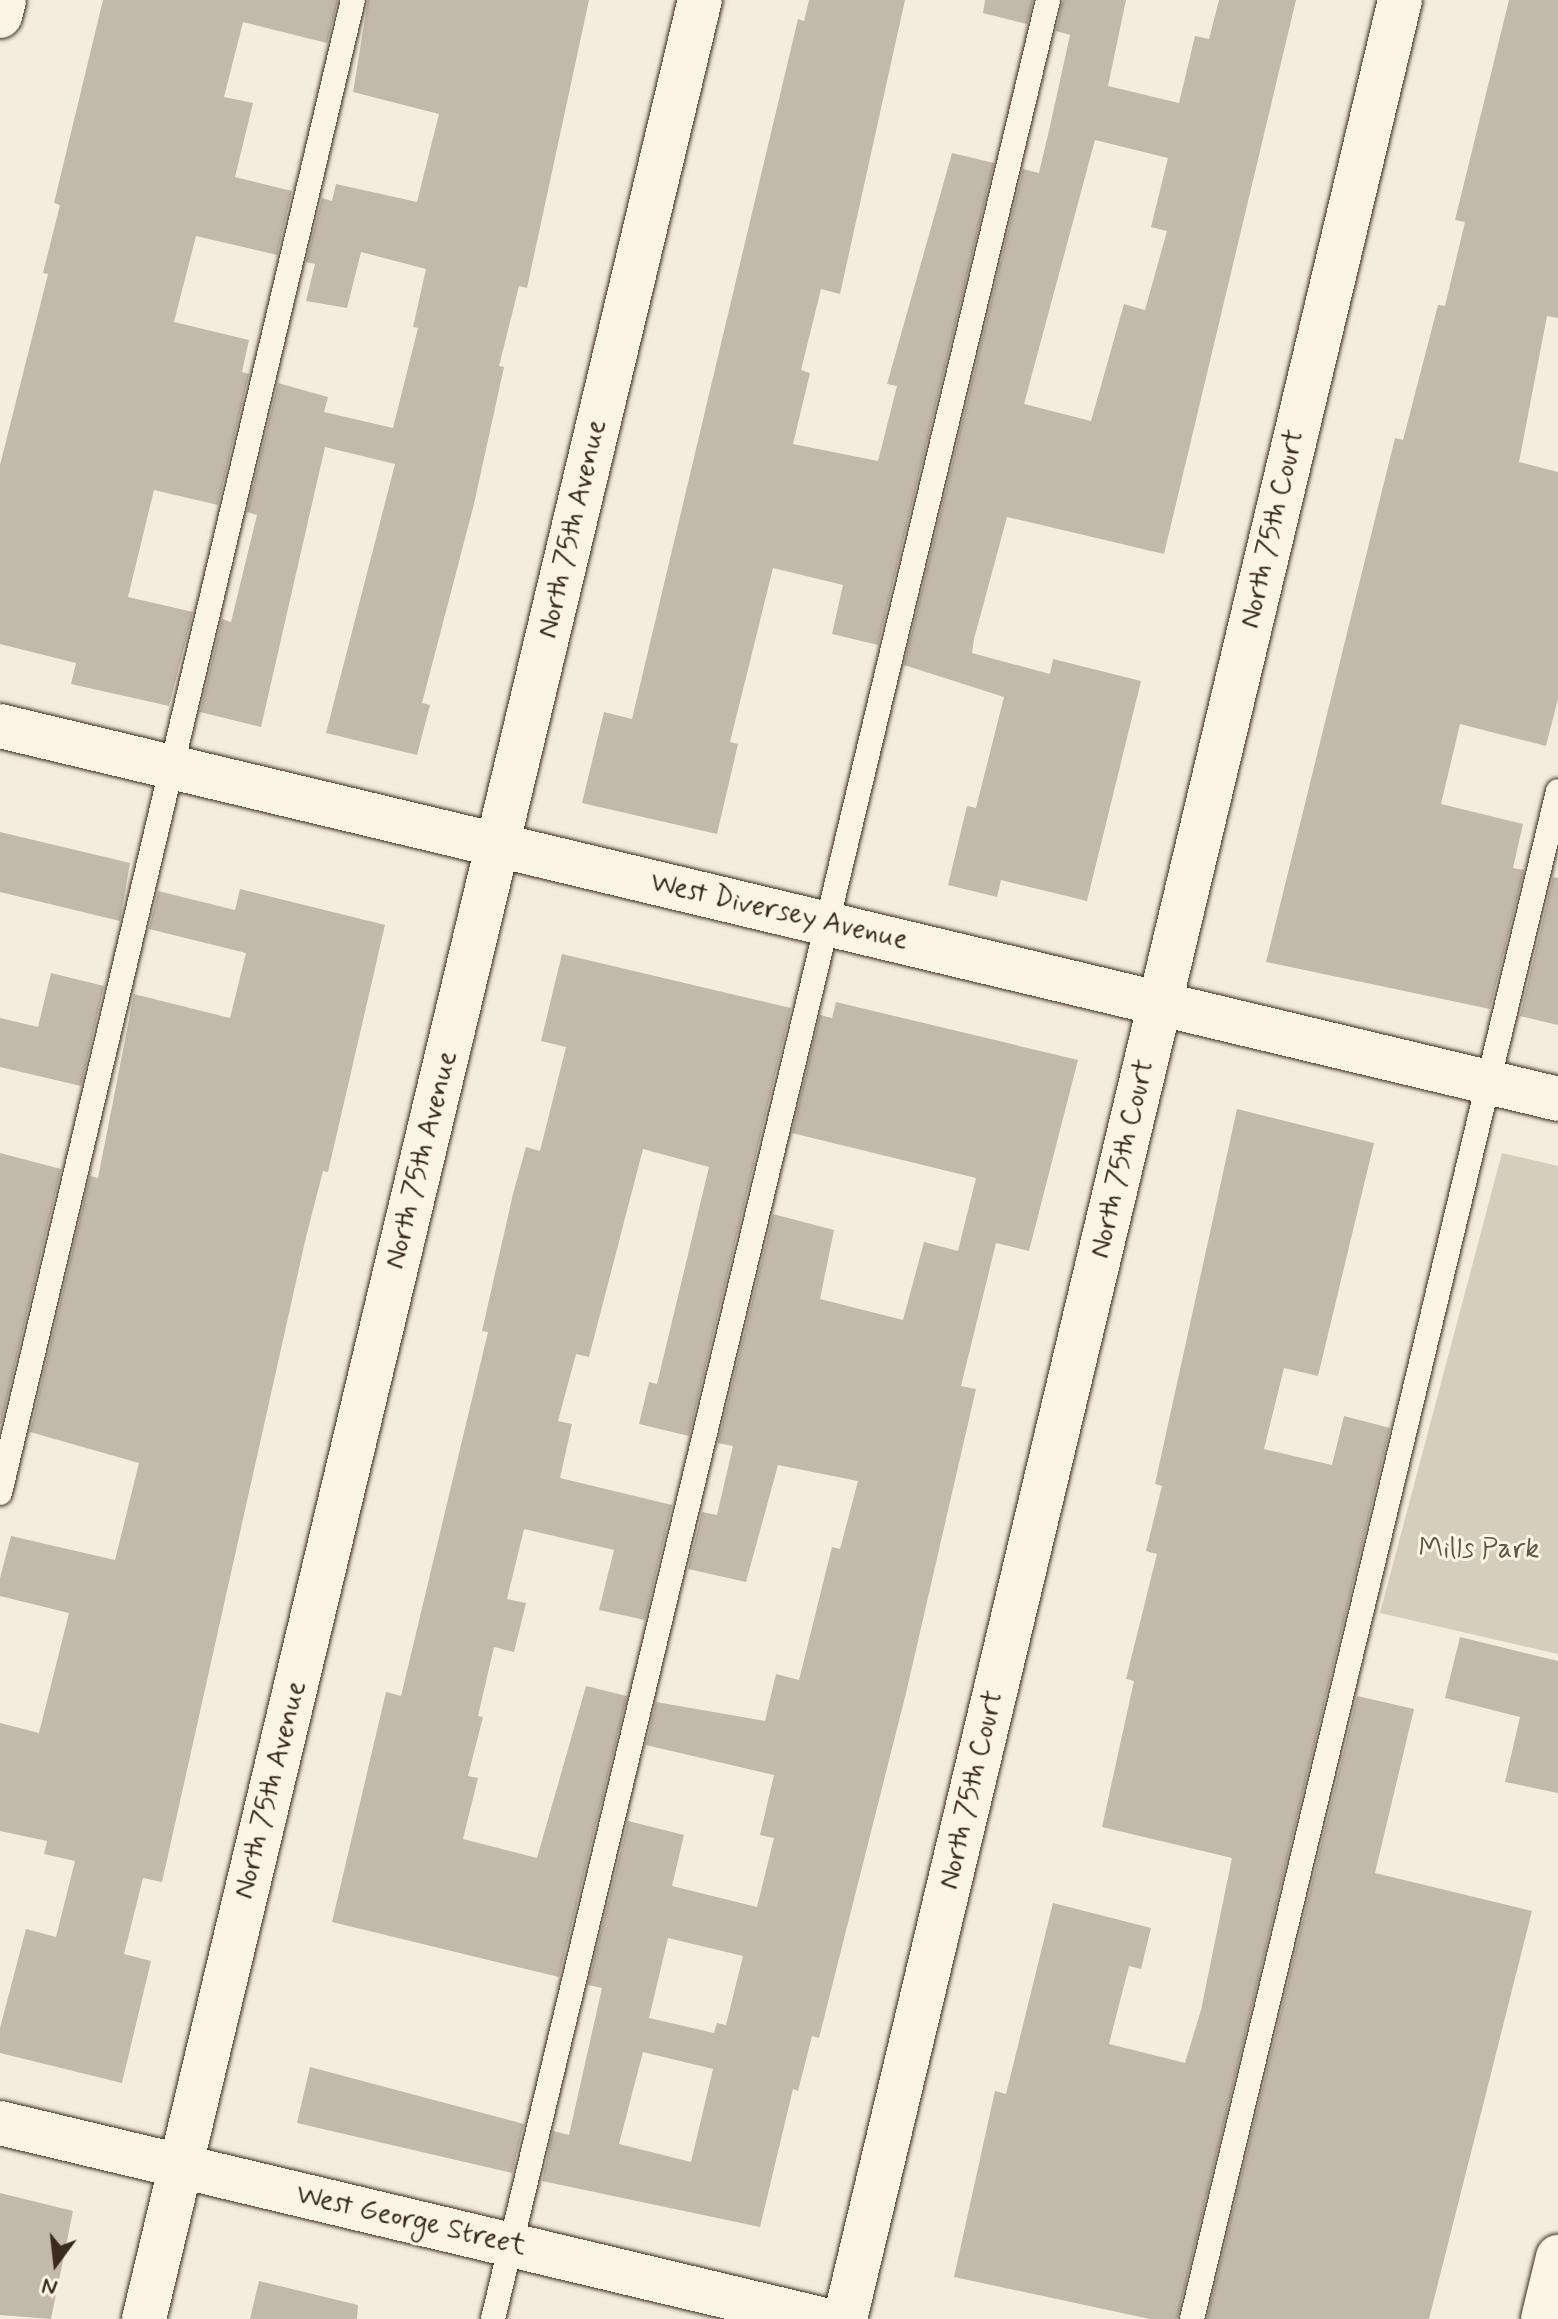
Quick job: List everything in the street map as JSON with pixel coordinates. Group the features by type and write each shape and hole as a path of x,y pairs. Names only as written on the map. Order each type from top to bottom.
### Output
{"street":[{"path":"0,16 4,0"},
{"name":"North 75th Avenue","path":"144,2319 700,0"},
{"name":"North 75th Court","path":"845,2319 1400,0"},
{"name":"West Diversey Avenue","path":"0,726 1558,1099"},
{"name":"West George Street","path":"0,2123 821,2319"},
{"path":"1543,2319 1558,2257"}],"lane":[{"path":"0,1493 353,0"},
{"path":"493,2319 1048,0"},
{"path":"1192,2319 1558,791"}],"green space":[{"name":"Mills Park","path":"1502,1153 1558,1166 1558,1654 1380,1613"}],"building":[{"path":"103,0 338,0 327,43 243,22 224,97 253,103 235,177 292,191 277,255 196,236 174,322 249,340 242,372 249,374 218,505 154,490 128,597 193,612 169,706 71,684 76,663 0,644 0,465 48,274 43,273 60,205 54,203"},
{"path":"368,0 589,0 527,288 519,286 499,366 504,367 474,504 422,703 430,705 417,755 326,733 395,464 325,447 261,727 200,712 222,619 231,622 257,515 247,512 278,383 328,397 324,412 393,428 418,328 413,327 426,269 361,252 347,308 306,301 315,264 306,262 322,198 332,201 336,184 417,202 439,114 353,92"},
{"path":"809,0 905,0 840,294 821,289 801,370 810,373 793,444 878,461 897,386 887,384 952,153 994,163 878,645 832,634 843,585 773,568 730,742 738,744 717,834 582,803 604,712 632,719 798,19 804,21"},
{"path":"985,0 1033,0 1027,24 983,13"},
{"path":"1063,0 1126,0 1108,86 1179,103 1195,36 1209,39 1219,0 1296,0 1164,554 1007,517 974,639 972,653 1050,674 1053,659 1141,681 1087,901 1001,880 997,897 948,885 967,806 976,808 1004,697 904,665 1023,169 1039,173 1070,35 1056,31","holes":["1095,140 1168,158 1151,227 1167,231 1145,310 1124,304 1091,421 1024,404"]},
{"path":"1509,0 1558,0 1558,318 1547,316 1519,462 1558,472 1558,699 1546,746 1460,724 1441,804 1523,824 1513,868 1524,870 1490,1009 1266,962 1395,438 1403,440 1438,305 1445,306 1465,222 1455,220"},
{"path":"0,832 130,863 120,921 0,892"},
{"path":"1553,877 1558,878 1558,1025 1520,1016"},
{"path":"240,889 385,925 328,1172 323,1171 306,1237 162,1882 143,1878 124,1954 151,1961 122,2083 0,2053 0,2028 26,1929 56,1937 75,1861 44,1854 47,1841 0,1831 0,1723 39,1733 69,1613 0,1596 0,1578 11,1536 115,1560 139,1463 30,1432 90,1176 98,1178 134,994 230,1018 246,953 149,929 158,891 235,910"},
{"path":"562,954 791,1008 689,1436 639,1424 649,1382 657,1384 709,1167 643,1149 589,1357 576,1354 558,1421 572,1424 560,1478 672,1505 645,1620 599,1610 614,1550 524,1529 507,1599 526,1603 514,1652 494,1647 478,1716 483,1717 468,1776 478,1778 463,1839 537,1858 586,1686 627,1696 559,1977 332,1922 386,1692 401,1696 488,1332 482,1331 513,1194 526,1147 540,1151 566,1047 541,1041"},
{"path":"51,973 104,986 81,1086 0,1067 0,1018 38,1027"},
{"path":"836,1002 1078,1060 1029,1251 996,1243 961,1386 976,1389 906,1693 819,2038 812,2036 798,2091 793,2089 760,2227 542,2181 553,2131 569,2135 602,1988 588,1985 628,1821 684,1835 672,1886 757,1907 774,1838 760,1835 774,1775 646,1745 656,1702 765,1721 776,1674 799,1680 832,1547 840,1549 858,1481 778,1465 746,1582 688,1569 702,1512 717,1515 733,1446 718,1443 773,1214 834,1230 820,1299 903,1320 924,1242 958,1251 976,1178 792,1133 820,1015 832,1018","holes":["668,1938 743,1956 726,2025 717,2023 714,2033 649,2018","643,2052 713,2069 691,2162 619,2144"]},
{"path":"1237,1109 1374,1143 1318,1376 1284,1368 1264,1449 1332,1465 1344,1416 1390,1428 1177,2319 1150,2319 954,2277 995,2091 1006,2094 1053,1903 1151,1928 1141,1969 1129,1966 1109,2044 1185,2063 1201,2010 1232,1858 1102,1827 1134,1681 1126,1679 1157,1554 1146,1551 1162,1486 1155,1484"},
{"path":"0,1153 61,1169 1,1424 0,1424"},
{"path":"1460,1637 1558,1661 1558,1793 1505,1782 1520,1717 1445,1698"},
{"path":"1357,1696 1414,1709 1375,1873 1532,1911 1429,2319 1207,2319"},
{"path":"310,2067 524,2124 512,2173 297,2123"},
{"path":"0,2193 73,2211 51,2319 0,2315"},
{"path":"259,2281 358,2305 357,2319 250,2319"}]}
